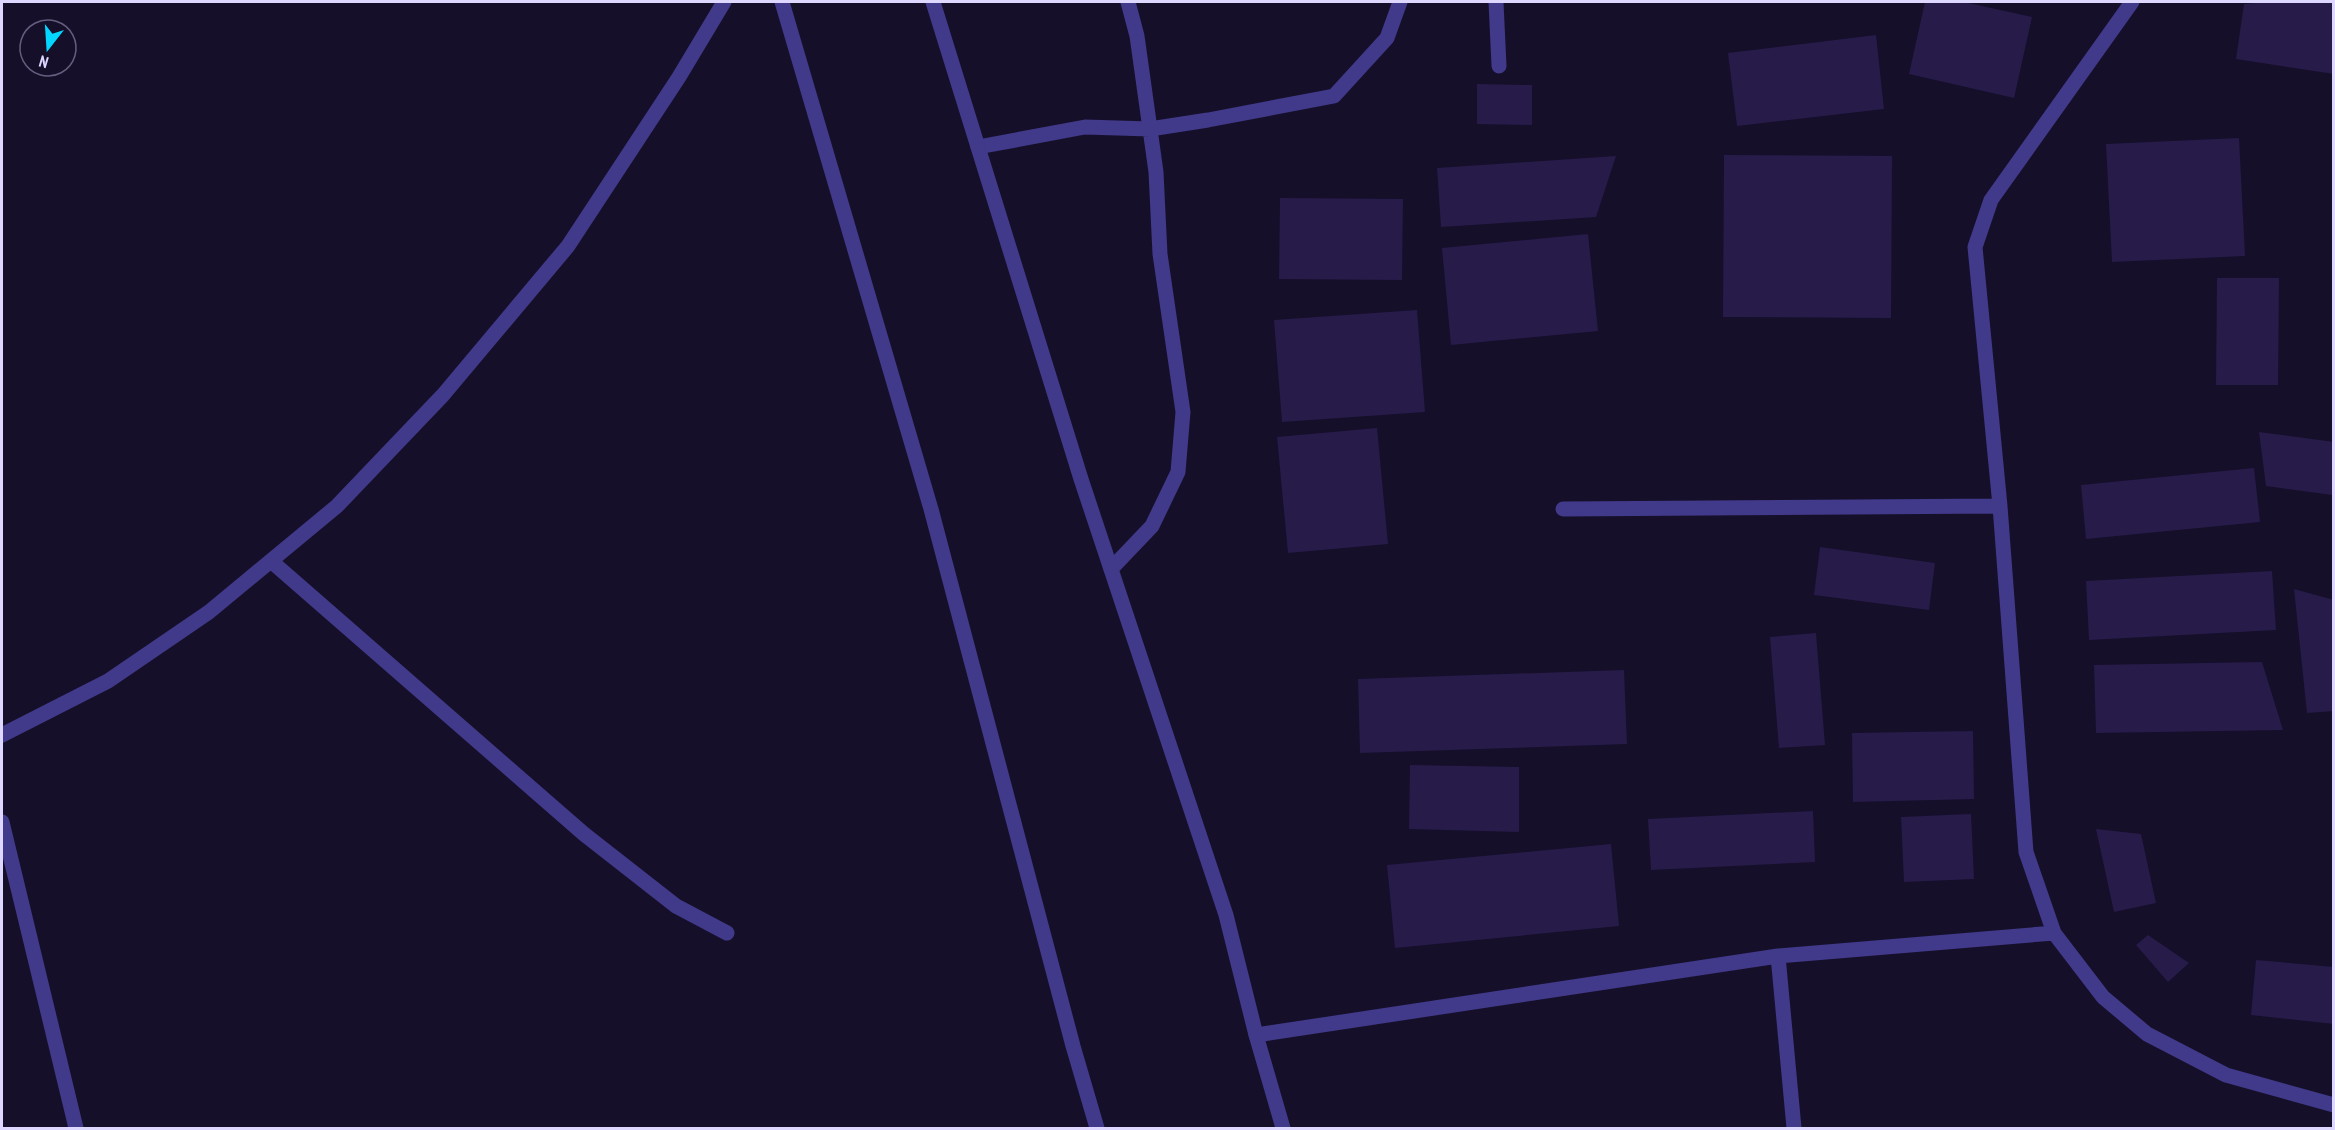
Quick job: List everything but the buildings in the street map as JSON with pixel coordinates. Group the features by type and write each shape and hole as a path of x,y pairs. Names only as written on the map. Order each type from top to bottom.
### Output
{"street":[{"path":"2,735 108,681 209,612 337,506 443,395 568,246 679,77 724,2"},
{"path":"782,2 931,508 1072,1046 1097,1128"},
{"path":"933,2 1111,569 1226,915 1256,1035 1283,1128"},
{"path":"1111,569 1152,526 1178,472 1183,412 1160,254 1156,172 1137,36 1128,2"},
{"path":"978,147 1085,127 1150,129 1334,96 1388,38 1400,2"},
{"path":"1496,2 1498,66"},
{"path":"2132,2 1991,200 1975,247 2000,506 2026,852 2054,933 2103,997 2147,1034 2226,1075 2334,1105"},
{"path":"1563,509 2000,506"},
{"path":"271,561 584,834 676,906 728,933"},
{"path":"2,822 76,1128"},
{"path":"1256,1035 1778,956 2054,933"},
{"path":"1778,956 1794,1128"}]}
